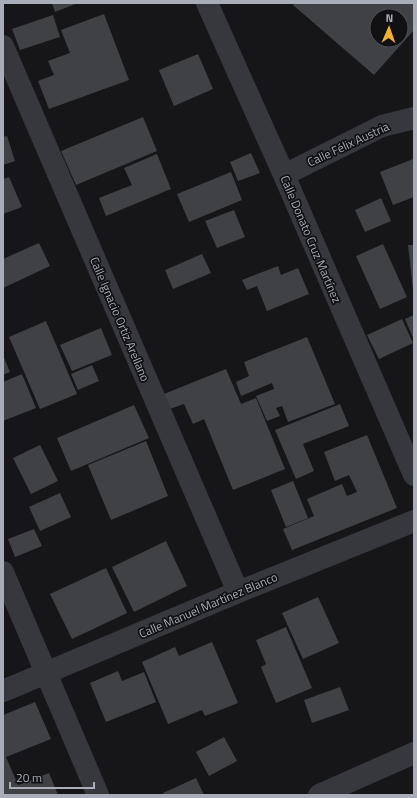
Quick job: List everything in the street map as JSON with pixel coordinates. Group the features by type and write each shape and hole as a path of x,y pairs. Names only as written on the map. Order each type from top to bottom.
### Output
{"street":[{"name":"Calle Donato Cruz Martínez","path":"207,3 284,174 414,475"},
{"name":"Calle Ignacio Ortiz Arellano","path":"3,46 238,592"},
{"name":"Calle Félix Austria","path":"284,174 382,126 414,118"},
{"name":"Calle Manuel Martínez Blanco","path":"3,691 238,592 414,521"},
{"path":"3,572 98,795"},
{"path":"319,795 414,753"}],"building":[{"path":"52,3 78,3 55,12"},
{"path":"295,3 414,3 414,30 409,36 409,8 369,8 369,48 398,48 374,75 293,5"},
{"path":"104,14 129,80 49,109 38,81 54,75 48,61 70,53 61,30"},
{"path":"53,15 60,37 20,50 12,29"},
{"path":"198,54 213,89 174,106 159,70"},
{"path":"143,117 157,151 76,185 61,151"},
{"path":"7,136 15,161 3,165 3,137"},
{"path":"251,153 260,173 238,181 230,162"},
{"path":"157,154 171,189 106,216 99,198 132,185 124,168"},
{"path":"413,159 414,197 393,205 380,172"},
{"path":"231,172 242,200 189,222 177,194"},
{"path":"9,177 22,207 3,214 3,179"},
{"path":"381,198 391,221 365,232 355,210"},
{"path":"234,210 245,237 217,248 205,221"},
{"path":"39,243 50,266 3,288 3,259"},
{"path":"383,244 407,297 380,309 356,256"},
{"path":"408,245 414,245 414,290 413,290"},
{"path":"202,254 211,273 173,289 165,270"},
{"path":"278,266 281,275 298,268 309,294 267,311 257,286 247,290 242,280"},
{"path":"414,315 414,340 405,319"},
{"path":"402,319 413,343 379,359 367,335"},
{"path":"46,321 77,394 40,409 9,337"},
{"path":"101,328 112,355 72,371 60,345"},
{"path":"307,337 335,404 288,422 282,406 276,408 280,416 267,421 256,396 274,389 272,383 241,396 236,382 249,376 244,362"},
{"path":"3,355 10,372 3,375"},
{"path":"92,365 99,381 78,390 71,374"},
{"path":"226,369 241,404 256,398 285,469 233,490 204,419 193,424 184,404 170,409 164,394"},
{"path":"22,374 36,408 3,421 3,382"},
{"path":"340,404 349,426 303,444 314,471 296,479 275,430"},
{"path":"134,405 149,438 71,471 57,438"},
{"path":"367,435 397,508 292,550 283,529 314,516 307,499 342,484 347,496 357,492 349,475 335,481 324,452"},
{"path":"146,441 168,496 111,520 88,465"},
{"path":"40,445 58,481 31,494 13,458"},
{"path":"293,481 308,518 286,527 271,490"},
{"path":"60,493 71,517 40,531 29,507"},
{"path":"34,529 42,546 15,557 8,539"},
{"path":"166,541 187,586 134,612 112,567"},
{"path":"106,568 127,613 72,639 50,594"},
{"path":"318,597 339,643 303,659 282,613"},
{"path":"286,627 312,688 276,703 261,667 266,664 256,640"},
{"path":"212,642 238,703 205,716 202,710 168,724 142,662 175,647 179,656"},
{"path":"118,671 122,681 144,672 156,702 106,722 90,683"},
{"path":"340,687 349,710 312,723 304,700"},
{"path":"35,702 51,739 6,757 18,785 49,773 58,795 3,795 3,715"},
{"path":"224,737 237,761 209,776 196,752"},
{"path":"196,778 204,795 164,795 163,793"}]}
